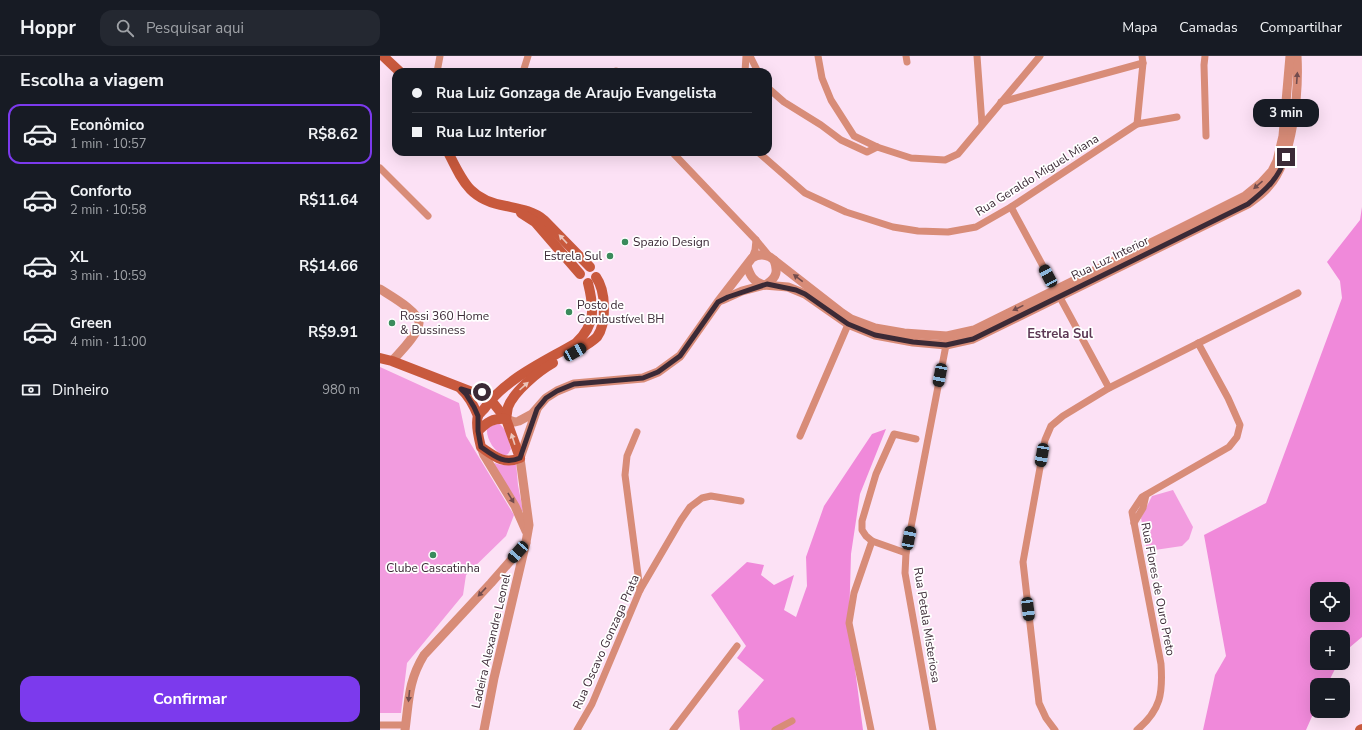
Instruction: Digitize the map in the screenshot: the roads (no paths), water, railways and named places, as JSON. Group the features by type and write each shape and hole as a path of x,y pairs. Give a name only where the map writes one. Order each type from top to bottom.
{"main road":[{"path":"388,58 397,68"},
{"path":"450,156 462,181 470,190 490,202 532,212 540,217 596,273 592,280 592,320 583,337 576,343 504,386 490,399 478,416"},
{"path":"478,431 484,424 492,420 497,418 506,419 508,406 519,390 550,365 585,346 598,335 601,327 604,300 600,283 592,280 582,280 580,274 535,222 510,207"},
{"path":"580,274 584,269 590,267"},
{"path":"380,358 392,361 490,399"},
{"path":"474,393 488,391 504,386"},
{"path":"461,389 466,394 478,416 478,431 481,447 498,459 508,461 520,458"},
{"name":"Ladeira Alexandre Leonel","path":"490,399 506,419 520,458"}],"street":[{"path":"438,68 440,56"},
{"path":"524,68 528,56"},
{"path":"745,68 746,56"},
{"path":"750,56 756,68"},
{"path":"818,56 822,78 832,100 854,136 877,147 911,158 945,160 958,154 1040,56"},
{"path":"977,56 982,124"},
{"path":"1205,56 1206,136"},
{"name":"Rua Luz Interior","path":"765,284 788,287 805,294 850,322 875,328 947,340 974,330 1057,293 1245,196 1261,183 1272,171 1277,160 1283,136 1294,59"},
{"path":"1001,102 1143,60 1137,124"},
{"path":"772,92 784,102 821,125 841,140 867,152 877,147"},
{"name":"Rua Geraldo Miguel Miana","path":"763,156 805,193 846,212 893,227 918,231 948,232 976,227 1137,124 1177,117"},
{"path":"676,156 756,240 772,258 776,268 773,280 718,302"},
{"path":"380,168 428,216"},
{"path":"1011,206 1109,388"},
{"path":"756,240 755,250 750,262 750,275 759,284 765,284"},
{"path":"506,419 515,422 519,421 537,409 546,398 557,391 574,384 643,378 658,372 680,356 718,302 750,262 759,255 767,255 772,258"},
{"name":"Rua Luz Interior","path":"772,258 842,313 850,322"},
{"path":"380,289 413,311 419,318 420,324 413,337 392,361"},
{"path":"1056,730 1046,718 1039,702 1023,562 1045,440 1051,426 1063,416 1109,388 1298,294"},
{"path":"800,436 850,322"},
{"name":"Rua Petala Misteriosa","path":"933,730 906,573 906,553 947,340"},
{"name":"Rua Flores de Ouro Preto","path":"1137,730 1145,724 1155,711 1162,686 1161,664 1132,512 1136,504 1146,495 1229,447 1237,437 1240,425 1222,386 1198,343"},
{"path":"520,458 537,409"},
{"path":"637,432 627,456 625,475 640,590"},
{"path":"906,553 872,541 862,530 862,521 876,474 894,434 916,439"},
{"path":"380,725 406,728 410,684 416,668 424,655 490,583 527,538 515,506 484,455 481,447"},
{"name":"Ladeira Alexandre Leonel","path":"484,730 494,678 527,538 528,525 520,458"},
{"name":"Rua Oscavo Gonzaga Prata","path":"577,730 592,704 640,590 690,507 702,498 711,496 741,501"},
{"path":"872,541 854,593 849,623 872,730"},
{"path":"673,730 737,646"},
{"path":"775,730 792,721"}],"place":[{"name":"Spazio Design","path":"625,242"},
{"name":"Estrela Sul","path":"610,256"},
{"name":"Posto de Combustível BH","path":"569,312"},
{"name":"Rossi 360 Home & Bussiness","path":"392,323"},
{"name":"Clube Cascatinha","path":"433,555"}],"district":[{"name":"Estrela Sul","path":"1060,333"}]}
